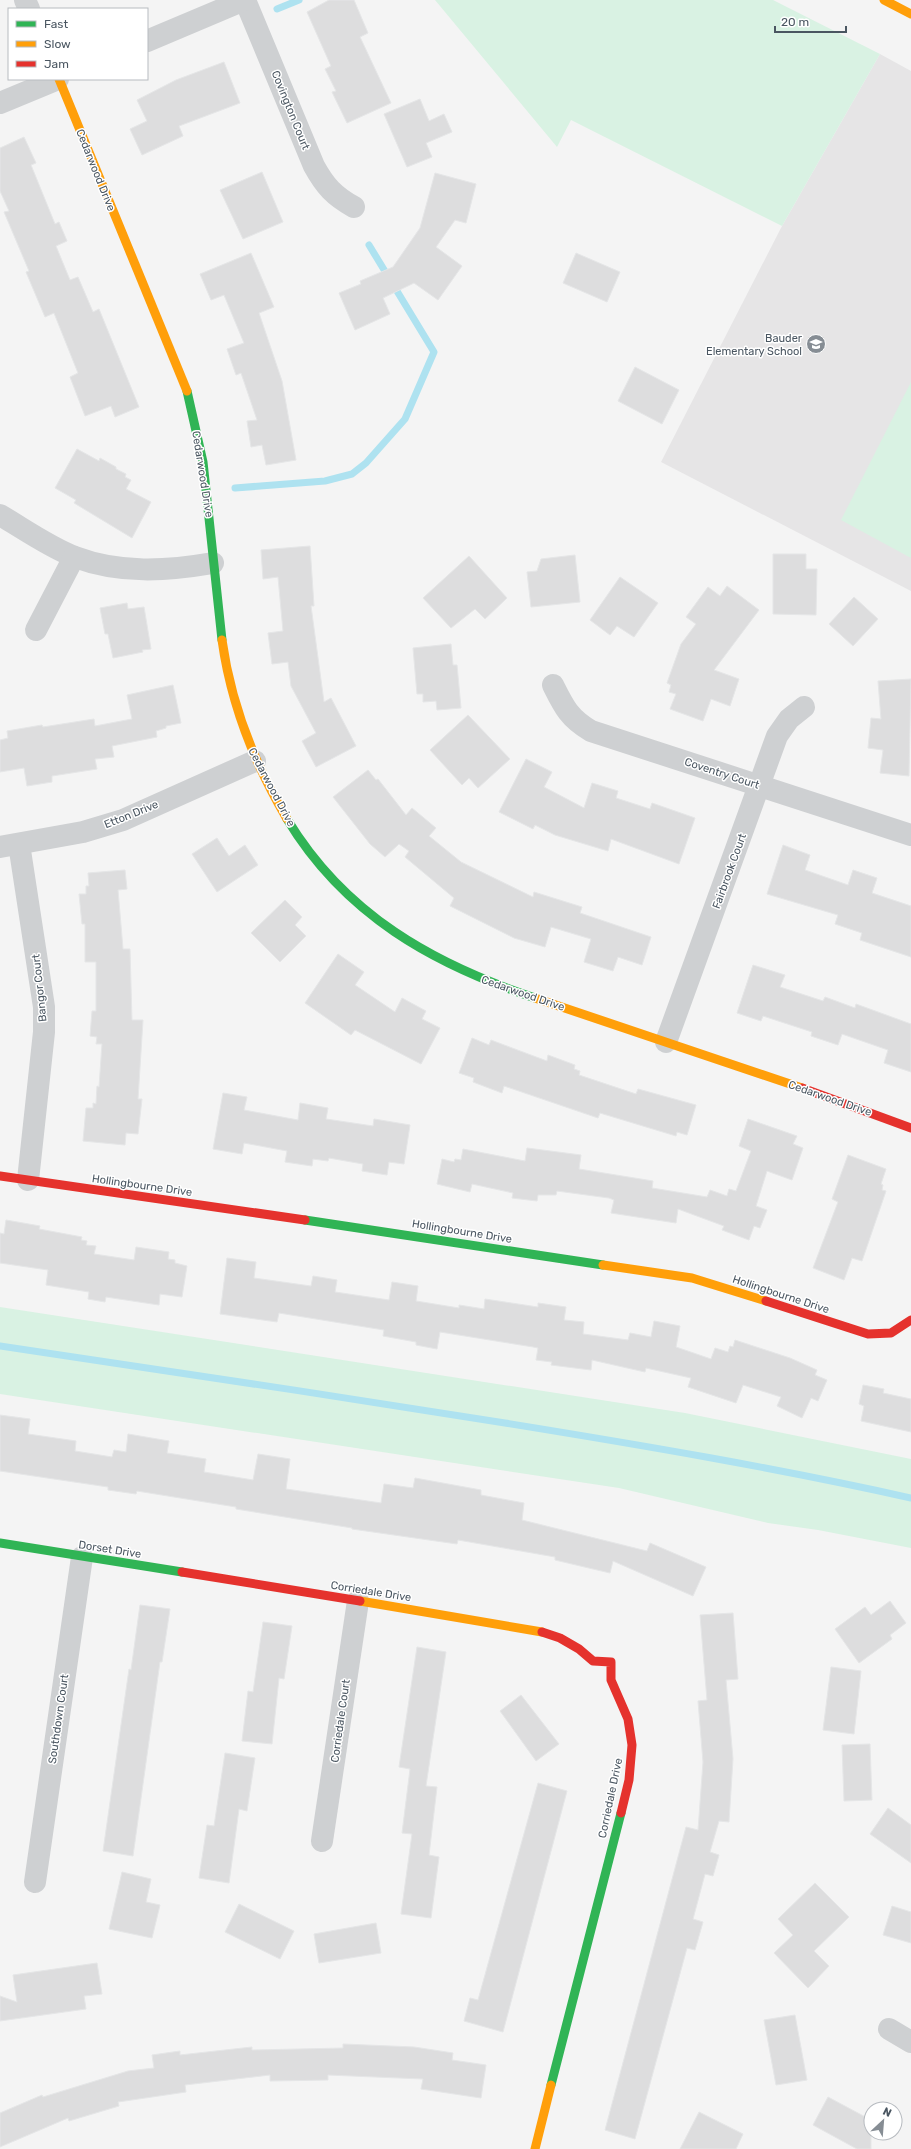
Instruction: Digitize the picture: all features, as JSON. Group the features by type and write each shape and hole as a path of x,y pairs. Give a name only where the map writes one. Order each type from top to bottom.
{"street":[{"path":"148,41 244,0"},
{"name":"Covington Court","path":"244,0 314,166 323,183 337,198 354,207"},
{"path":"884,0 911,14"},
{"path":"0,103 56,80"},
{"name":"Cedarwood Drive","path":"58,80 189,396 206,478 224,662 236,711 255,760 284,814 310,853 341,888 376,920 422,951 483,980 838,1100 911,1128"},
{"path":"0,515 74,556 118,568 146,571 181,569 214,563"},
{"path":"36,630 74,556"},
{"name":"Coventry Court","path":"553,685 565,710 579,724 591,731 911,835"},
{"name":"Fairbrook Court","path":"666,1042 777,736 789,720 804,707"},
{"name":"Etton Drive","path":"10,846 82,832 123,820 255,760"},
{"name":"Bangor Court","path":"10,846 44,1007 44,1032 28,1180"},
{"name":"Hollingbourne Drive","path":"0,1176 375,1230 692,1278 868,1334 891,1333 911,1320"},
{"name":"Dorset Drive","path":"0,1543 216,1578"},
{"name":"Southdown Court","path":"35,1882 82,1557"},
{"name":"Corriedale Drive","path":"216,1578 536,1630 560,1638 579,1649 593,1661 611,1662 611,1680 628,1719 632,1745 629,1780 535,2149"},
{"name":"Corriedale Court","path":"322,1841 358,1601"},
{"path":"889,2029 911,2042"}],"shaded area":[{"name":"Bauder Elementary School","path":"880,54 911,71 911,591 661,462 782,226"}],"green space":[{"path":"435,0 773,0 880,54 782,226 571,120 557,147"},
{"path":"911,382 911,558 841,520"},
{"path":"0,1307 685,1413 911,1459 911,1548 818,1530 768,1523 619,1488 0,1394"}],"building":[{"path":"329,0 354,0 368,33 360,37 391,103 347,123 332,92 336,91 325,69 331,66 307,12"},
{"path":"224,62 240,103 179,126 183,136 142,155 130,129 147,121 137,100 176,80"},
{"path":"420,99 429,121 444,114 452,132 426,143 432,157 407,167 384,114"},
{"path":"24,137 36,163 31,165 55,224 59,222 67,241 56,246 70,280 78,277 93,312 99,309 139,407 115,417 111,406 85,416 70,377 78,373 54,313 45,317 26,272 29,271 4,212 9,211 0,191 0,148"},
{"path":"262,172 283,222 243,239 220,190"},
{"path":"435,173 476,184 466,223 455,220 436,247 462,266 438,300 414,283 383,298 390,314 355,330 339,293 361,284 360,281 393,267 420,228"},
{"path":"251,253 274,307 259,313 282,381 296,460 266,465 262,445 251,447 247,421 257,420 241,373 236,375 227,349 244,343 224,295 211,300 200,274"},
{"path":"576,253 620,272 607,302 563,283"},
{"path":"635,367 679,390 662,424 618,401"},
{"path":"77,449 99,461 100,458 126,474 125,477 131,480 126,489 151,502 132,538 74,503 76,500 55,488"},
{"path":"310,546 314,606 311,606 324,702 331,698 356,746 316,767 302,741 316,733 291,686 288,662 272,664 268,633 283,631 278,577 263,579 261,550"},
{"path":"773,554 806,554 806,569 817,569 816,615 773,614"},
{"path":"575,555 580,602 531,607 527,572 537,571 541,559"},
{"path":"469,556 507,598 485,619 475,609 451,628 423,598"},
{"path":"620,577 658,603 634,637 617,626 610,635 590,620"},
{"path":"727,586 759,610 714,670 739,679 730,706 711,699 703,721 670,709 676,694 669,692 671,685 667,683 681,644 696,624 686,617 708,587 720,596"},
{"path":"854,597 878,619 853,646 829,624"},
{"path":"127,603 128,609 144,607 151,649 113,658 108,634 105,634 100,608"},
{"path":"451,644 453,665 457,665 461,708 437,710 436,701 423,702 423,694 417,694 413,648"},
{"path":"911,679 909,776 880,773 883,750 868,748 871,718 881,719 878,681"},
{"path":"173,685 181,723 166,726 166,728 156,731 157,737 112,746 114,757 95,759 97,769 52,776 52,782 27,786 24,768 0,772 0,740 8,738 7,731 94,719 95,726 132,719 127,695"},
{"path":"468,715 510,759 478,788 469,778 462,785 430,750"},
{"path":"526,759 552,772 544,787 584,808 592,783 618,791 616,798 650,809 652,803 695,818 679,864 611,839 608,851 555,835 535,825 533,829 499,812"},
{"path":"368,770 376,780 378,779 406,815 412,808 436,828 429,836 461,862 533,897 534,892 582,907 580,913 651,937 642,965 618,957 613,971 584,962 591,939 551,927 545,947 514,938 450,906 454,898 405,857 409,851 399,844 385,857 370,844 333,797"},
{"path":"217,838 229,856 245,845 258,865 217,892 192,854"},
{"path":"783,845 810,855 805,870 848,885 853,870 877,878 872,893 911,906 911,957 860,940 862,933 835,924 838,915 767,894"},
{"path":"125,870 127,889 118,890 123,949 130,949 132,1020 143,1020 138,1099 142,1099 138,1134 126,1133 125,1145 83,1141 86,1108 93,1108 93,1103 96,1104 97,1086 99,1087 102,1044 96,1044 97,1037 90,1036 92,1011 96,1011 96,962 85,962 85,924 82,924 79,894 86,894 86,886 89,886 88,873"},
{"path":"285,900 302,917 295,925 306,936 280,962 251,933"},
{"path":"338,954 364,972 355,985 395,1012 402,998 426,1011 422,1019 440,1028 421,1064 355,1030 351,1035 305,1003"},
{"path":"753,965 785,975 780,987 823,1001 825,997 855,1008 856,1004 911,1024 911,1072 884,1063 888,1050 842,1034 838,1045 811,1036 812,1032 763,1016 761,1021 737,1013"},
{"path":"472,1038 489,1045 491,1040 547,1061 548,1055 575,1065 574,1069 580,1071 579,1075 636,1094 638,1089 696,1105 687,1135 677,1132 676,1136 600,1113 598,1118 504,1086 502,1093 473,1082 474,1078 459,1073"},
{"path":"223,1093 247,1097 244,1110 298,1120 300,1103 328,1108 326,1119 373,1126 374,1119 410,1125 404,1164 389,1162 387,1175 362,1171 363,1164 329,1158 328,1161 313,1159 312,1166 285,1162 287,1151 244,1143 242,1154 213,1149"},
{"path":"748,1119 797,1136 793,1144 803,1148 792,1180 767,1171 756,1206 767,1210 760,1228 754,1226 749,1240 722,1230 724,1226 678,1209 676,1223 611,1213 614,1200 609,1198 557,1191 556,1195 538,1195 537,1201 512,1198 513,1193 472,1184 470,1192 437,1184 442,1159 454,1162 455,1159 461,1160 463,1149 525,1161 527,1148 581,1155 579,1169 653,1181 652,1188 707,1197 710,1190 727,1196 729,1189 736,1191 751,1151 739,1146"},
{"path":"848,1155 886,1169 881,1184 883,1185 882,1190 886,1191 862,1261 852,1258 844,1280 813,1268 838,1202 832,1199"},
{"path":"6,1220 40,1226 39,1229 82,1237 81,1240 87,1241 86,1245 96,1246 94,1254 134,1260 136,1247 169,1252 168,1259 175,1260 175,1263 187,1266 182,1297 160,1294 159,1305 106,1297 105,1302 88,1299 89,1292 46,1285 48,1270 0,1263 0,1233 4,1234"},
{"path":"227,1258 256,1262 254,1278 311,1286 313,1276 337,1280 335,1292 389,1300 392,1282 418,1286 416,1301 459,1308 459,1305 484,1309 485,1299 538,1307 538,1303 566,1307 564,1320 584,1322 583,1334 628,1340 630,1333 651,1337 654,1321 680,1326 676,1347 711,1359 715,1348 728,1352 730,1346 733,1347 735,1340 790,1358 817,1370 815,1375 827,1380 818,1401 811,1398 802,1418 777,1406 781,1397 743,1385 736,1403 688,1387 691,1378 646,1368 645,1372 592,1360 591,1370 551,1365 552,1362 536,1360 538,1348 533,1347 440,1332 437,1349 416,1345 416,1342 383,1336 384,1330 279,1313 277,1322 220,1314"},
{"path":"863,1385 884,1389 883,1393 911,1399 911,1432 861,1421 864,1406 859,1404"},
{"path":"0,1415 30,1419 28,1434 76,1441 75,1451 112,1457 114,1450 126,1452 128,1434 169,1441 167,1453 206,1459 204,1472 253,1480 258,1454 290,1459 286,1489 381,1503 384,1484 413,1488 415,1478 481,1490 481,1495 524,1503 522,1520 647,1551 650,1543 706,1567 693,1596 613,1561 610,1573 555,1560 555,1557 458,1540 457,1544 352,1529 236,1509 236,1507 137,1491 136,1494 108,1490 108,1487 0,1471"},
{"path":"890,1601 906,1623 890,1635 892,1639 859,1663 835,1629 865,1607 871,1615"},
{"path":"140,1605 170,1609 162,1662 160,1662 133,1856 103,1851 129,1669 131,1670"},
{"path":"733,1613 738,1679 726,1680 733,1759 729,1822 719,1821 710,1852 719,1855 713,1876 705,1874 693,1919 703,1922 695,1950 687,1948 635,2139 605,2130 686,1827 698,1830 703,1762 698,1701 707,1700 700,1615"},
{"path":"263,1622 292,1626 284,1679 279,1678 272,1744 242,1741 248,1691 253,1692"},
{"path":"417,1647 446,1652 426,1786 437,1787 429,1855 439,1857 431,1918 401,1914 412,1834 402,1833 410,1769 399,1767"},
{"path":"831,1667 861,1671 854,1734 823,1730"},
{"path":"521,1695 559,1744 536,1761 500,1711"},
{"path":"870,1744 872,1800 844,1801 842,1745"},
{"path":"225,1753 255,1758 247,1811 239,1809 229,1883 199,1878 207,1825 214,1826"},
{"path":"538,1783 567,1791 503,2032 464,2021 470,1998 478,2000"},
{"path":"888,1808 911,1825 911,1863 870,1834"},
{"path":"122,1872 151,1879 146,1902 160,1905 152,1938 109,1929"},
{"path":"815,1883 849,1917 814,1951 829,1966 808,1988 774,1953 793,1935 778,1919"},
{"path":"239,1904 294,1931 280,1959 225,1932"},
{"path":"892,1906 911,1912 911,1943 883,1935"},
{"path":"376,1923 381,1953 319,1963 314,1934"},
{"path":"97,1963 102,1994 84,1996 86,2009 0,2021 0,1996 17,2002 13,1975"},
{"path":"795,2015 807,2080 776,2085 764,2020"},
{"path":"343,2044 414,2047 453,2053 452,2060 486,2065 481,2098 421,2089 423,2079 328,2075 328,2080 270,2081 270,2075 185,2085 186,2092 118,2102 119,2106 69,2121 68,2118 0,2147 0,2113 42,2095 43,2097 128,2071 154,2068 152,2055 180,2051 180,2055 252,2047 252,2050 343,2048"},
{"path":"828,2097 863,2116 863,2141 871,2141 871,2149 857,2149 813,2125"},
{"path":"699,2112 743,2134 736,2149 680,2149"}],"waterway":[{"path":"277,9 299,0"},
{"path":"235,488 325,481 352,474 366,463 405,419 434,352 369,245"},
{"path":"0,1346 379,1403 607,1440 760,1467 911,1498"}],"traffic: fast":[{"path":"187,391 203,462 222,640"},
{"path":"287,819 310,853 336,883 364,909 394,932 427,952 461,969 535,998"},
{"path":"305,1220 603,1265"},
{"path":"0,1543 182,1572"},
{"path":"551,2085 621,1813"}],"traffic: slow":[{"path":"884,0 911,14"},
{"path":"59,80 187,391"},
{"path":"222,640 231,688 246,733 264,777 287,819"},
{"path":"535,998 802,1088"},
{"path":"603,1265 692,1278 766,1301"},
{"path":"360,1601 542,1632"},
{"path":"535,2149 551,2085"}],"traffic: jam":[{"path":"802,1088 911,1128"},
{"path":"0,1176 305,1220"},
{"path":"766,1301 868,1334 891,1333 911,1320"},
{"path":"182,1572 360,1601"},
{"path":"542,1632 560,1638 579,1649 593,1661 611,1662 611,1680 628,1719 632,1745 629,1780 621,1813"}],"place":[{"name":"Bauder Elementary School","path":"816,344"}]}
